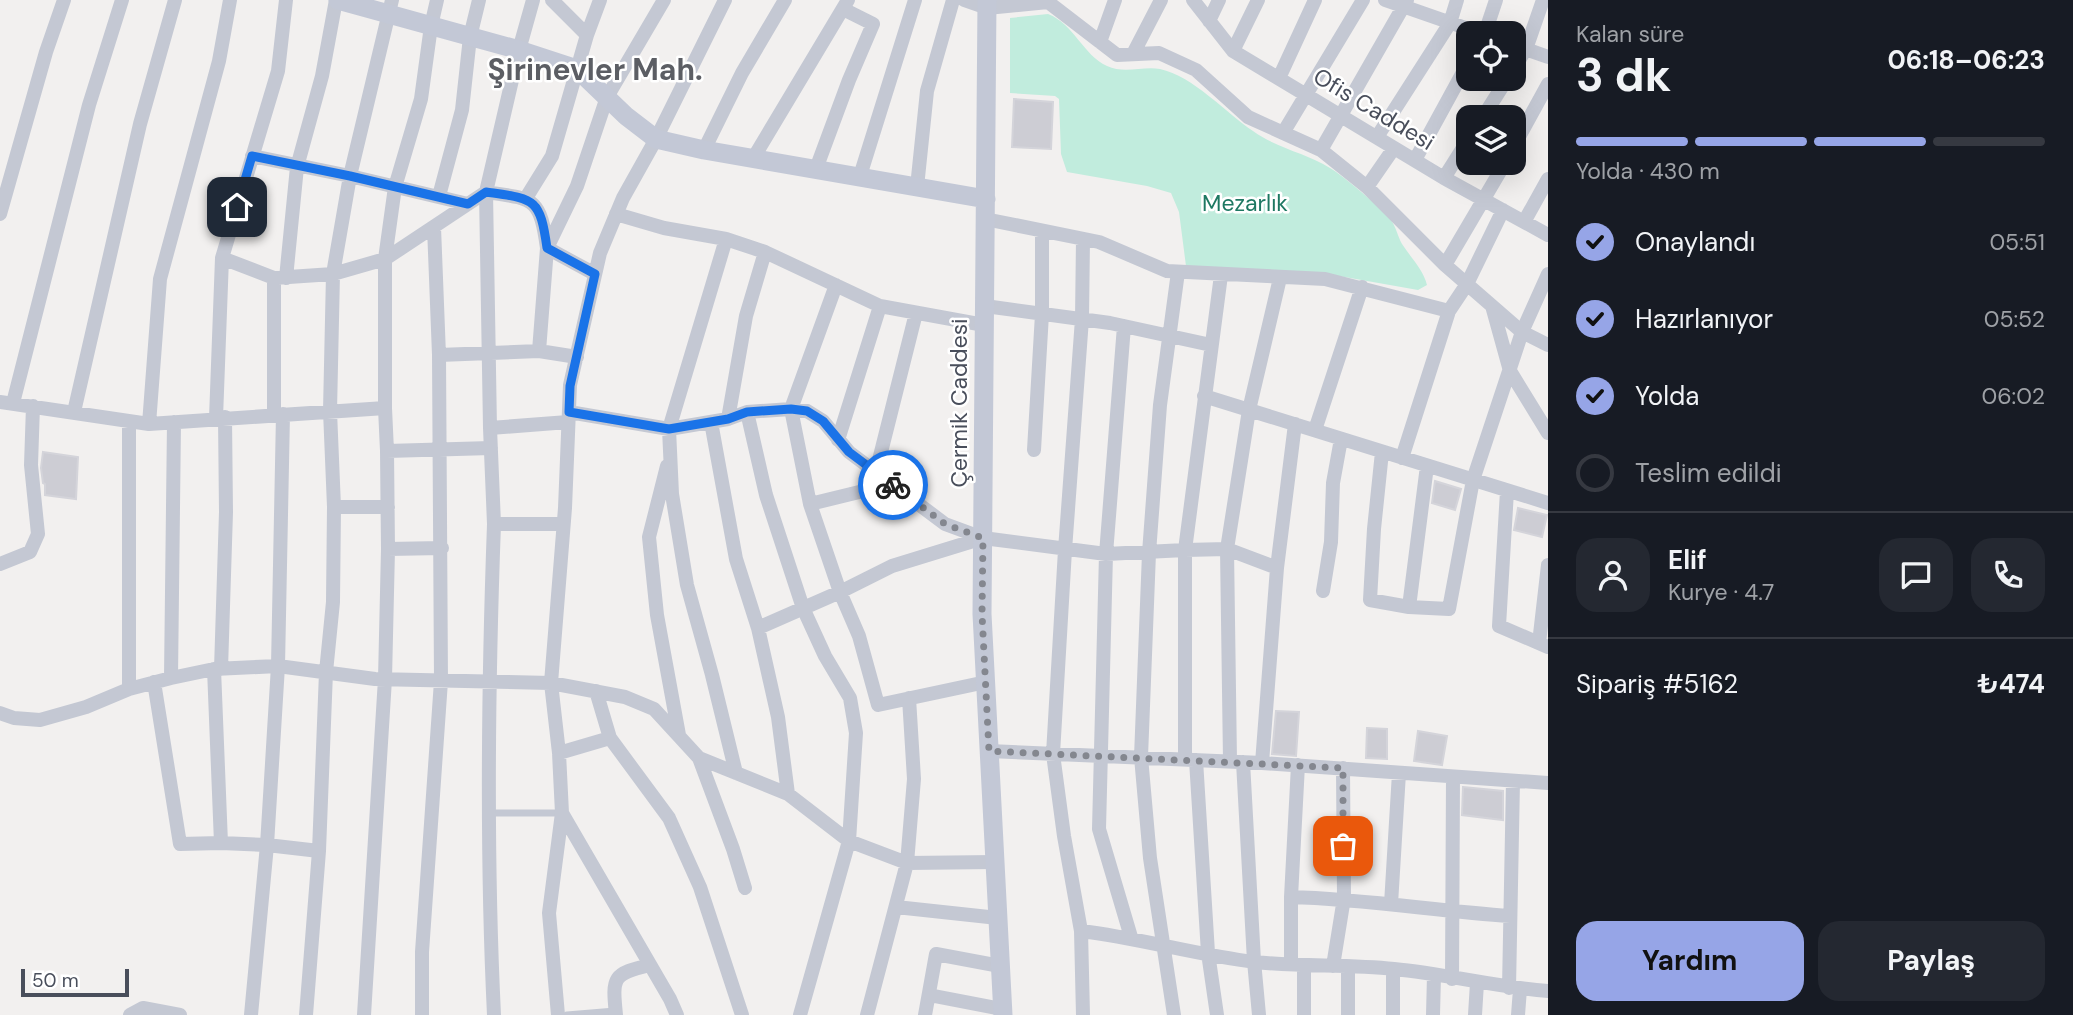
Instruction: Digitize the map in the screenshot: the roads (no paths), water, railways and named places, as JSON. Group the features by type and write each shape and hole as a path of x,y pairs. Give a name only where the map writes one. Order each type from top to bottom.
{"main road":[{"path":"337,0 389,7 431,26 577,69 626,116 656,139 704,150 986,199"},
{"name":"Çermik Caddesi","path":"987,4 982,614 1003,1012"}],"street":[{"path":"0,214 46,52 64,0"},
{"path":"122,0 89,105 7,402 149,424 385,408"},
{"path":"74,412 131,162 175,0"},
{"path":"149,424 160,279 219,61 230,0"},
{"path":"221,843 218,669 226,512 220,418 222,258 278,71 286,0"},
{"path":"251,1015 267,845 278,666 280,278 297,167 323,76 337,0"},
{"path":"364,1015 385,679 388,549 386,259 395,187 421,99 437,0"},
{"path":"439,196 462,110 470,37 479,0"},
{"path":"494,1015 488,680 494,524 486,192 533,0"},
{"path":"552,0 587,35"},
{"path":"526,198 552,156 587,35 600,0"},
{"path":"547,248 577,186 607,97 664,0"},
{"path":"558,1015 549,913 562,813 551,683 570,386 600,253 623,198 656,139 725,0"},
{"path":"704,150 742,73 785,0"},
{"path":"860,176 915,0"},
{"path":"916,187 927,91 953,0"},
{"path":"964,0 987,4 1048,2 1117,55 1159,53 1196,70 1248,117 1321,150 1367,187 1445,265 1522,332 1548,345"},
{"path":"1068,17 1071,0"},
{"path":"1100,42 1115,0"},
{"path":"1133,54 1161,0"},
{"name":"Ofis Caddesi","path":"1193,0 1233,51 1444,178 1548,235"},
{"path":"1209,21 1219,0"},
{"path":"1233,51 1258,0"},
{"path":"1279,78 1315,0"},
{"path":"1283,133 1363,0"},
{"path":"1385,0 1406,3 1456,25"},
{"path":"1377,137 1450,23 1457,0"},
{"path":"1488,21 1496,0"},
{"path":"1526,35 1543,0"},
{"path":"1321,150 1406,3"},
{"path":"754,157 846,5 873,24 849,79 816,169"},
{"path":"306,1015 319,851 326,671 333,602 334,507 330,411 333,274 350,176 389,7"},
{"path":"1526,49 1548,57"},
{"path":"1526,124 1548,84"},
{"path":"1415,160 1456,86"},
{"path":"1367,187 1394,148"},
{"path":"252,156 468,204"},
{"path":"1444,178 1456,159"},
{"path":"1445,265 1498,175"},
{"path":"1524,222 1548,179"},
{"path":"222,258 280,278 333,274 386,259 486,192 526,198 543,216 547,248 539,351"},
{"path":"1402,458 1449,311 1467,284 1503,210"},
{"path":"616,214 664,228 726,239 765,252 880,306 916,313 984,316 1042,314 1124,326 1211,345"},
{"path":"985,219 1099,242 1167,271 1325,279 1449,311"},
{"path":"422,1015 422,952 441,681 441,450 434,227"},
{"path":"1034,450 1042,314 1042,231"},
{"path":"726,239 669,429 672,494 687,585 736,774"},
{"path":"1083,239 1082,319 1053,754 1081,931 1083,1015"},
{"path":"547,248 595,274"},
{"path":"728,419 746,316 765,252"},
{"path":"1174,1015 1150,858 1141,757 1149,554 1160,405 1178,272"},
{"path":"1382,452 1370,600 1409,607 1449,609 1473,481 1522,332 1548,274"},
{"path":"1217,1015 1208,953 1190,760 1185,550 1221,275"},
{"path":"1259,1015 1236,762 1227,549 1249,410 1280,278"},
{"path":"836,285 791,409 810,504 840,592 859,636 878,705 986,682"},
{"path":"1315,430 1362,287"},
{"path":"838,440 880,306"},
{"path":"1493,306 1510,372 1548,433"},
{"path":"876,472 916,313"},
{"path":"1124,326 1106,554 1099,829 1131,937"},
{"path":"439,355 539,351 576,357"},
{"path":"1204,396 1548,503"},
{"path":"0,564 30,552 38,534 31,465 33,406"},
{"path":"490,428 569,417 669,429 728,419 747,412 791,409 807,411 823,421 849,452 945,524 983,538 1106,554 1227,549 1277,568"},
{"path":"747,412 766,495 803,608 825,656 850,698 856,733 849,841 800,1015"},
{"path":"129,421 129,689"},
{"path":"171,678 174,422"},
{"path":"711,422 736,559 758,628 778,717 788,794"},
{"path":"1262,763 1277,568 1295,424"},
{"path":"1323,591 1331,542 1332,483 1341,439"},
{"path":"387,451 491,448"},
{"path":"670,451 649,537 657,615 679,735"},
{"path":"1409,607 1427,466"},
{"path":"810,504 892,484"},
{"path":"1507,491 1499,626 1544,645 1548,565"},
{"path":"334,507 387,507"},
{"path":"494,524 563,524"},
{"path":"758,628 892,566 983,538"},
{"path":"388,549 442,548"},
{"path":"0,713 14,718 40,720 86,707 129,689 171,678 218,669 278,666 385,679 551,683 596,691 654,709 699,758 745,888"},
{"path":"154,682 180,844 267,845 319,851"},
{"path":"596,691 610,738 669,818 700,887 742,1015"},
{"path":"867,1015 907,863 914,779 909,698"},
{"path":"559,753 610,738"},
{"path":"989,751 1298,765 1548,783"},
{"path":"699,758 788,794 849,841 907,863 995,862"},
{"path":"1298,765 1291,897 1304,1015"},
{"path":"1343,768 1344,898 1340,967 1348,1015"},
{"path":"1391,904 1399,773"},
{"path":"1452,979 1453,777"},
{"path":"1513,781 1510,916 1518,1015"},
{"path":"562,813 677,1015"},
{"path":"1291,897 1344,898 1453,912 1510,916"},
{"path":"896,908 998,918"},
{"path":"1081,931 1131,937 1164,947 1254,961 1394,969 1514,989 1548,991"},
{"path":"925,1015 936,954 1000,966"},
{"path":"616,1013 614,986 620,975 625,971 650,965"},
{"path":"1394,969 1394,1015"},
{"path":"1433,1015 1434,975"},
{"path":"1475,1015 1477,983"},
{"path":"929,995 1003,1012"},
{"path":"130,1015 143,1008 180,1015"}],"lane":[{"path":"489,813 562,813"},
{"path":"567,1015 616,1013"}],"district":[{"name":"Şirinevler Mah.","path":"595,70"}],"park label":[{"name":"Mezarlık","path":"1245,203"}]}
